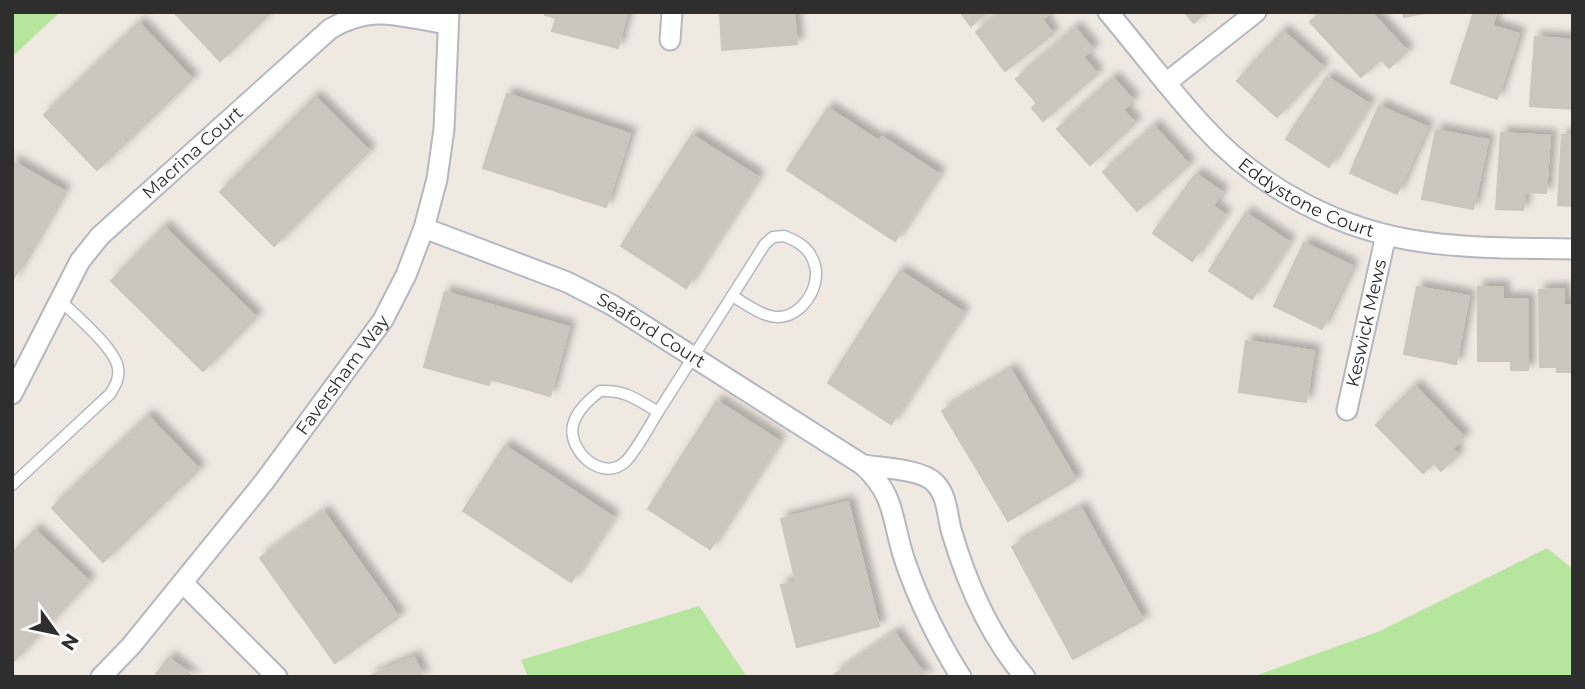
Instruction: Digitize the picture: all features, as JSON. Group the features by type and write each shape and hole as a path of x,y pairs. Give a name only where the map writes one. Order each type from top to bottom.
{"street":[{"path":"670,40 672,12"},
{"name":"Eddystone Court","path":"1108,12 1205,128 1240,161 1279,190 1321,213 1386,235 1424,242 1573,249"},
{"path":"1166,83 1256,12"},
{"name":"Macrina Court","path":"12,394 80,261 100,236 330,29 348,18 366,13 448,18"},
{"name":"Faversham Way","path":"101,677 131,646 264,482 383,320 406,275 424,228 437,179 444,129 448,18"},
{"name":"Seaford Court","path":"424,228 567,282 612,305 863,464 878,479 888,497 904,558 918,597 945,653 961,677"},
{"name":"Keswick Mews","path":"1347,410 1386,235"},
{"name":"Seaford Court","path":"863,464 922,474 935,482 943,494 953,534 974,590 998,640 1025,677"},
{"path":"183,583 277,677"}],"lane":[{"path":"658,412 631,395 618,391 600,391 579,412 573,426 573,440 579,453 589,462 605,469 615,468 625,462 658,412 765,244 774,237 784,236 806,248 814,261 817,273 814,288 805,303 793,313 780,317 769,316 732,296"},
{"path":"12,485 110,394 117,383 118,369 114,356 60,300"}],"green space":[{"path":"12,12 60,12 12,57"},
{"path":"1547,548 1573,569 1573,677 1252,677 1380,631"},
{"path":"699,606 747,677 528,677 521,660"}],"building":[{"path":"174,12 271,12 220,61"},
{"path":"545,12 627,12 618,48 552,31 556,18 545,15"},
{"path":"720,12 794,12 797,44 722,50"},
{"path":"960,12 987,12 971,26"},
{"path":"1002,12 1051,12 1042,19 1053,34 1005,71 976,32"},
{"path":"1184,12 1205,12 1194,23"},
{"path":"1321,12 1342,12 1345,16 1349,12 1371,12 1407,51 1389,68 1381,59 1361,77 1310,22"},
{"path":"1403,12 1428,12 1404,17"},
{"path":"1474,12 1496,14 1492,26 1519,34 1497,99 1451,83"},
{"path":"139,23 192,79 97,170 44,115"},
{"path":"1075,28 1093,49 1083,57 1097,74 1043,121 1032,108 1037,103 1016,79"},
{"path":"1283,31 1323,67 1277,117 1237,81"},
{"path":"1535,37 1573,40 1573,109 1530,106"},
{"path":"1327,77 1369,104 1329,167 1286,139"},
{"path":"1113,78 1133,100 1123,110 1135,123 1090,165 1057,129"},
{"path":"507,94 630,134 606,207 483,168"},
{"path":"315,97 369,151 274,246 220,192"},
{"path":"1379,106 1427,127 1397,194 1350,173"},
{"path":"828,108 879,141 882,137 939,174 895,241 787,170"},
{"path":"1154,126 1189,165 1137,211 1103,172"},
{"path":"1436,130 1488,140 1473,209 1422,199"},
{"path":"1501,133 1550,136 1546,193 1525,192 1523,210 1496,209"},
{"path":"692,135 758,177 686,288 621,246"},
{"path":"1562,135 1573,135 1573,206 1558,205"},
{"path":"12,161 64,191 12,281"},
{"path":"1196,174 1222,192 1213,206 1225,215 1192,261 1153,233"},
{"path":"1246,213 1289,242 1252,299 1209,271"},
{"path":"164,227 256,317 203,371 111,281"},
{"path":"1304,243 1352,266 1322,329 1274,306"},
{"path":"900,271 963,312 891,424 828,383"},
{"path":"1417,287 1469,296 1456,364 1404,354"},
{"path":"1478,287 1503,287 1503,299 1528,299 1528,370 1511,370 1511,361 1478,361"},
{"path":"1564,289 1564,305 1573,305 1573,372 1557,372 1557,367 1540,367 1539,290"},
{"path":"445,292 569,327 550,396 490,379 489,385 424,367"},
{"path":"1246,341 1314,351 1306,402 1239,392"},
{"path":"1011,370 1076,480 1008,521 942,411"},
{"path":"1415,386 1464,437 1452,449 1458,455 1441,471 1434,463 1423,473 1376,425"},
{"path":"717,401 779,441 710,549 648,509"},
{"path":"148,416 199,469 103,562 52,508"},
{"path":"505,446 613,517 571,582 463,511"},
{"path":"848,502 879,626 797,647 781,585 796,582 781,519"},
{"path":"1081,508 1143,620 1073,659 1012,547"},
{"path":"324,512 399,617 335,663 260,558"},
{"path":"35,530 89,581 12,663 12,554"},
{"path":"895,633 926,677 835,677 834,675"},
{"path":"414,657 423,677 368,677"},
{"path":"169,658 193,677 154,677"}]}
